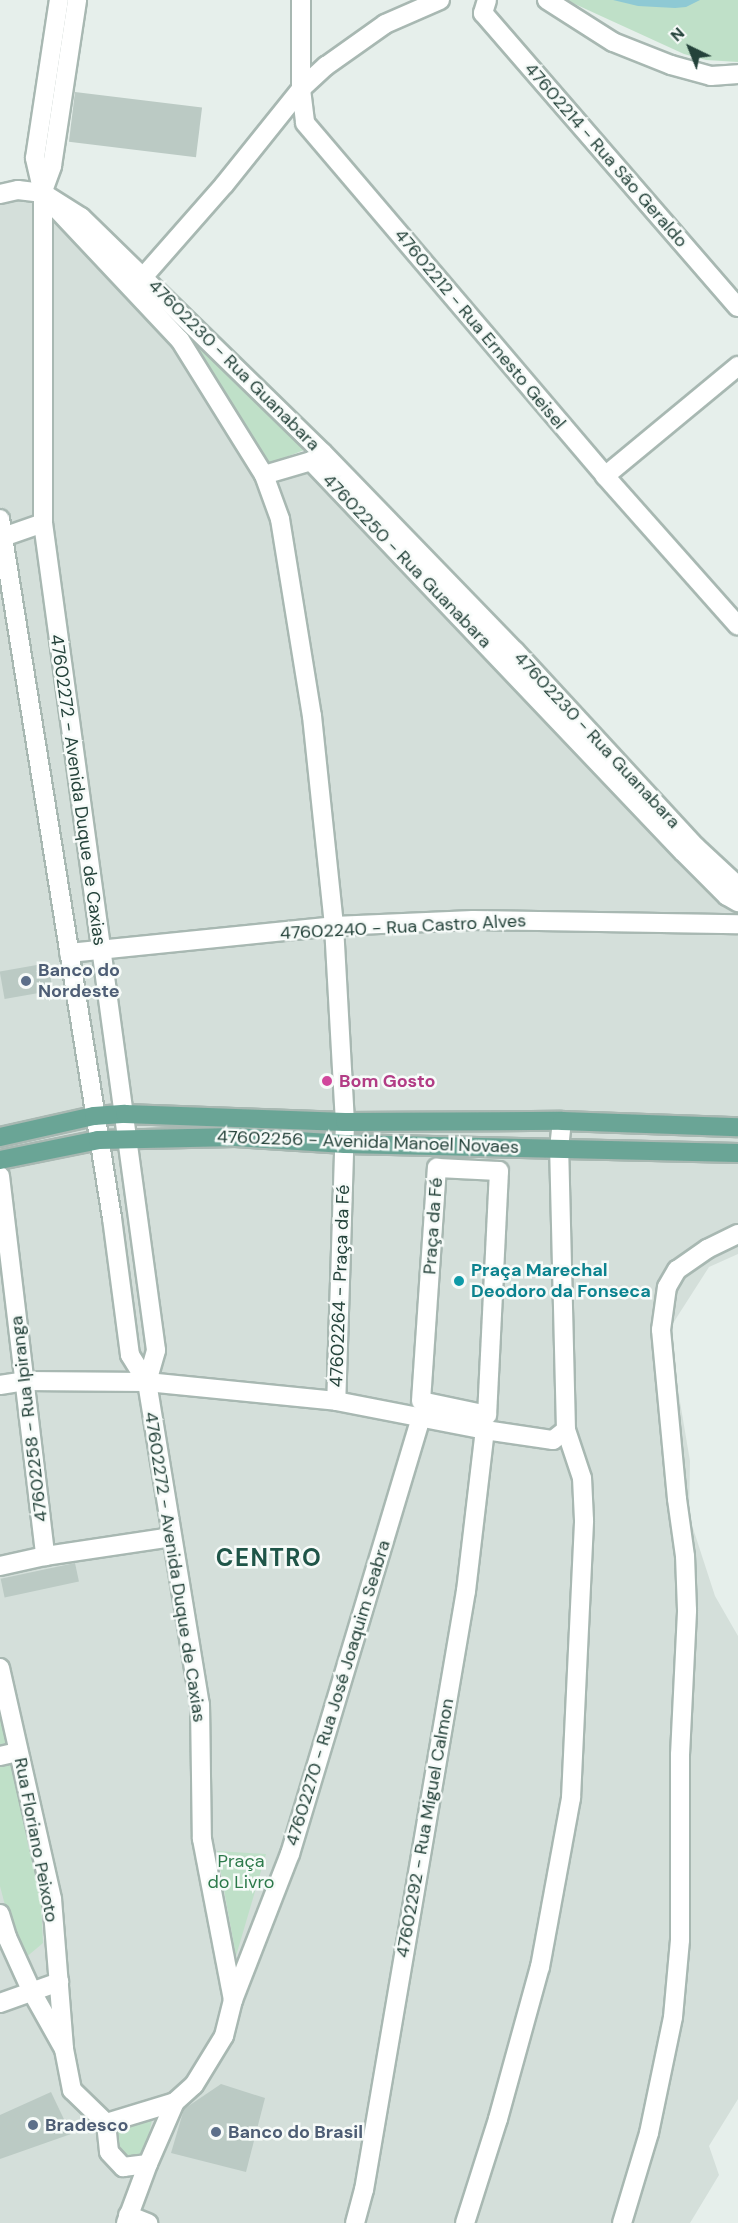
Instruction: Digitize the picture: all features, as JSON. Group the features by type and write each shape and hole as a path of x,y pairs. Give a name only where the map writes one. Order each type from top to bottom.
{"main road":[{"name":"47602256 - Avenida Manoel Novaes","path":"0,1137 94,1116 125,1114 345,1122 561,1121 738,1127"},
{"name":"47602256 - Avenida Manoel Novaes","path":"0,1160 98,1140 128,1138 235,1137 345,1144 738,1153"}],"street":[{"path":"59,0 35,158 43,193 180,340 264,475"},
{"path":"43,193 52,166 77,0"},
{"name":"47602212 - Rua Ernesto Geisel","path":"301,0 302,89 305,123 605,476 738,626"},
{"path":"144,276 224,185 302,89 347,49 385,24 440,0"},
{"name":"47602214 - Rua São Geraldo","path":"487,0 483,13 738,307"},
{"path":"547,0 613,42 662,61 711,76 738,74"},
{"path":"0,194 18,190 43,193"},
{"name":"47602230 - Rua Guanabara","path":"43,193 81,217 331,461 515,651 696,847 738,886"},
{"name":"47602272 - Avenida Duque de Caxias","path":"43,193 43,523 156,1350 147,1382"},
{"path":"605,476 738,366"},
{"name":"47602250 - Rua Guanabara","path":"264,475 310,461 683,852 727,896 738,902"},
{"name":"47602264 - Praça da Fé","path":"264,475 280,519 312,716 334,926 345,1122 336,1401 485,1430 553,1440 566,1430"},
{"path":"2,528 43,523"},
{"name":"47602272 - Avenida Duque de Caxias","path":"2,528 112,1218 130,1355 147,1382 200,1704 202,1839 233,2000"},
{"name":"47602240 - Rua Castro Alves","path":"69,953 334,926 473,920 738,924"},
{"path":"465,2223 498,2119 540,1967 571,1798 584,1520 582,1478 566,1430 559,1149 561,1121"},
{"name":"Praça da Fé","path":"437,1168 499,1171 487,1415 477,1413 421,1401 437,1168"},
{"name":"47602258 - Rua Ipiranga","path":"0,1176 45,1556"},
{"path":"622,2223 649,2133 673,2017 680,1940 680,1755 687,1610 685,1556 677,1499 661,1330 666,1287 677,1270 707,1249 738,1234"},
{"path":"0,1385 25,1381 147,1382 336,1401"},
{"name":"47602270 - Rua José Joaquim Seabra","path":"175,2102 194,2085 224,2036 233,2000 290,1854 421,1417"},
{"name":"47602292 - Rua Miguel Calmon","path":"356,2223 364,2190 466,1591 485,1430"},
{"path":"0,1566 45,1556 172,1537"},
{"name":"Rua Floriano Peixoto","path":"0,1668 52,1899 64,2049 72,2090 106,2123"},
{"path":"0,1756 18,1752"},
{"name":"Rua Floriano Peixoto","path":"0,1914 7,1937 32,1992 64,2049"},
{"path":"0,2003 59,1982"},
{"path":"148,2164 123,2167 109,2152 106,2123 175,2102"},
{"path":"148,2223 127,2219 175,2102"}],"shaded area":[{"path":"43,193 180,340 264,475 311,461 738,902 738,1254 709,1267 668,1331 690,1461 689,1516 715,1596 738,1636 738,2099 709,2146 719,2175 690,2223 0,2223 0,194"}],"green space":[{"path":"566,0 738,0 738,62 706,60 684,54"},
{"path":"193,346 202,346 307,449 268,464"},
{"path":"0,1711 41,1902 43,1943 24,1959 13,1936 0,1886"},
{"name":"Praça do Livro","path":"217,1851 266,1854 236,1956"},
{"path":"153,2116 145,2150 133,2158 127,2158 117,2151 114,2133 119,2127"}],"water":[{"path":"613,0 700,0 686,7 675,8 638,6"}],"building":[{"path":"75,92 202,108 196,157 69,142"},
{"name":"Banco do Nordeste","path":"48,963 53,991 5,999 0,971"},
{"path":"75,1563 79,1582 5,1597 1,1579"},
{"name":"Banco do Brasil","path":"221,2084 265,2098 246,2172 171,2153 184,2109"},
{"name":"Bradesco","path":"51,2092 71,2134 0,2159 0,2115"}],"place":[{"name":"Banco do Nordeste","path":"26,981"},
{"name":"Bom Gosto","path":"327,1081"},
{"name":"Praça Marechal Deodoro da Fonseca","path":"459,1281"},
{"name":"Bradesco","path":"33,2125"},
{"name":"Banco do Brasil","path":"216,2132"}],"district":[{"name":"CENTRO","path":"269,1558"}]}
